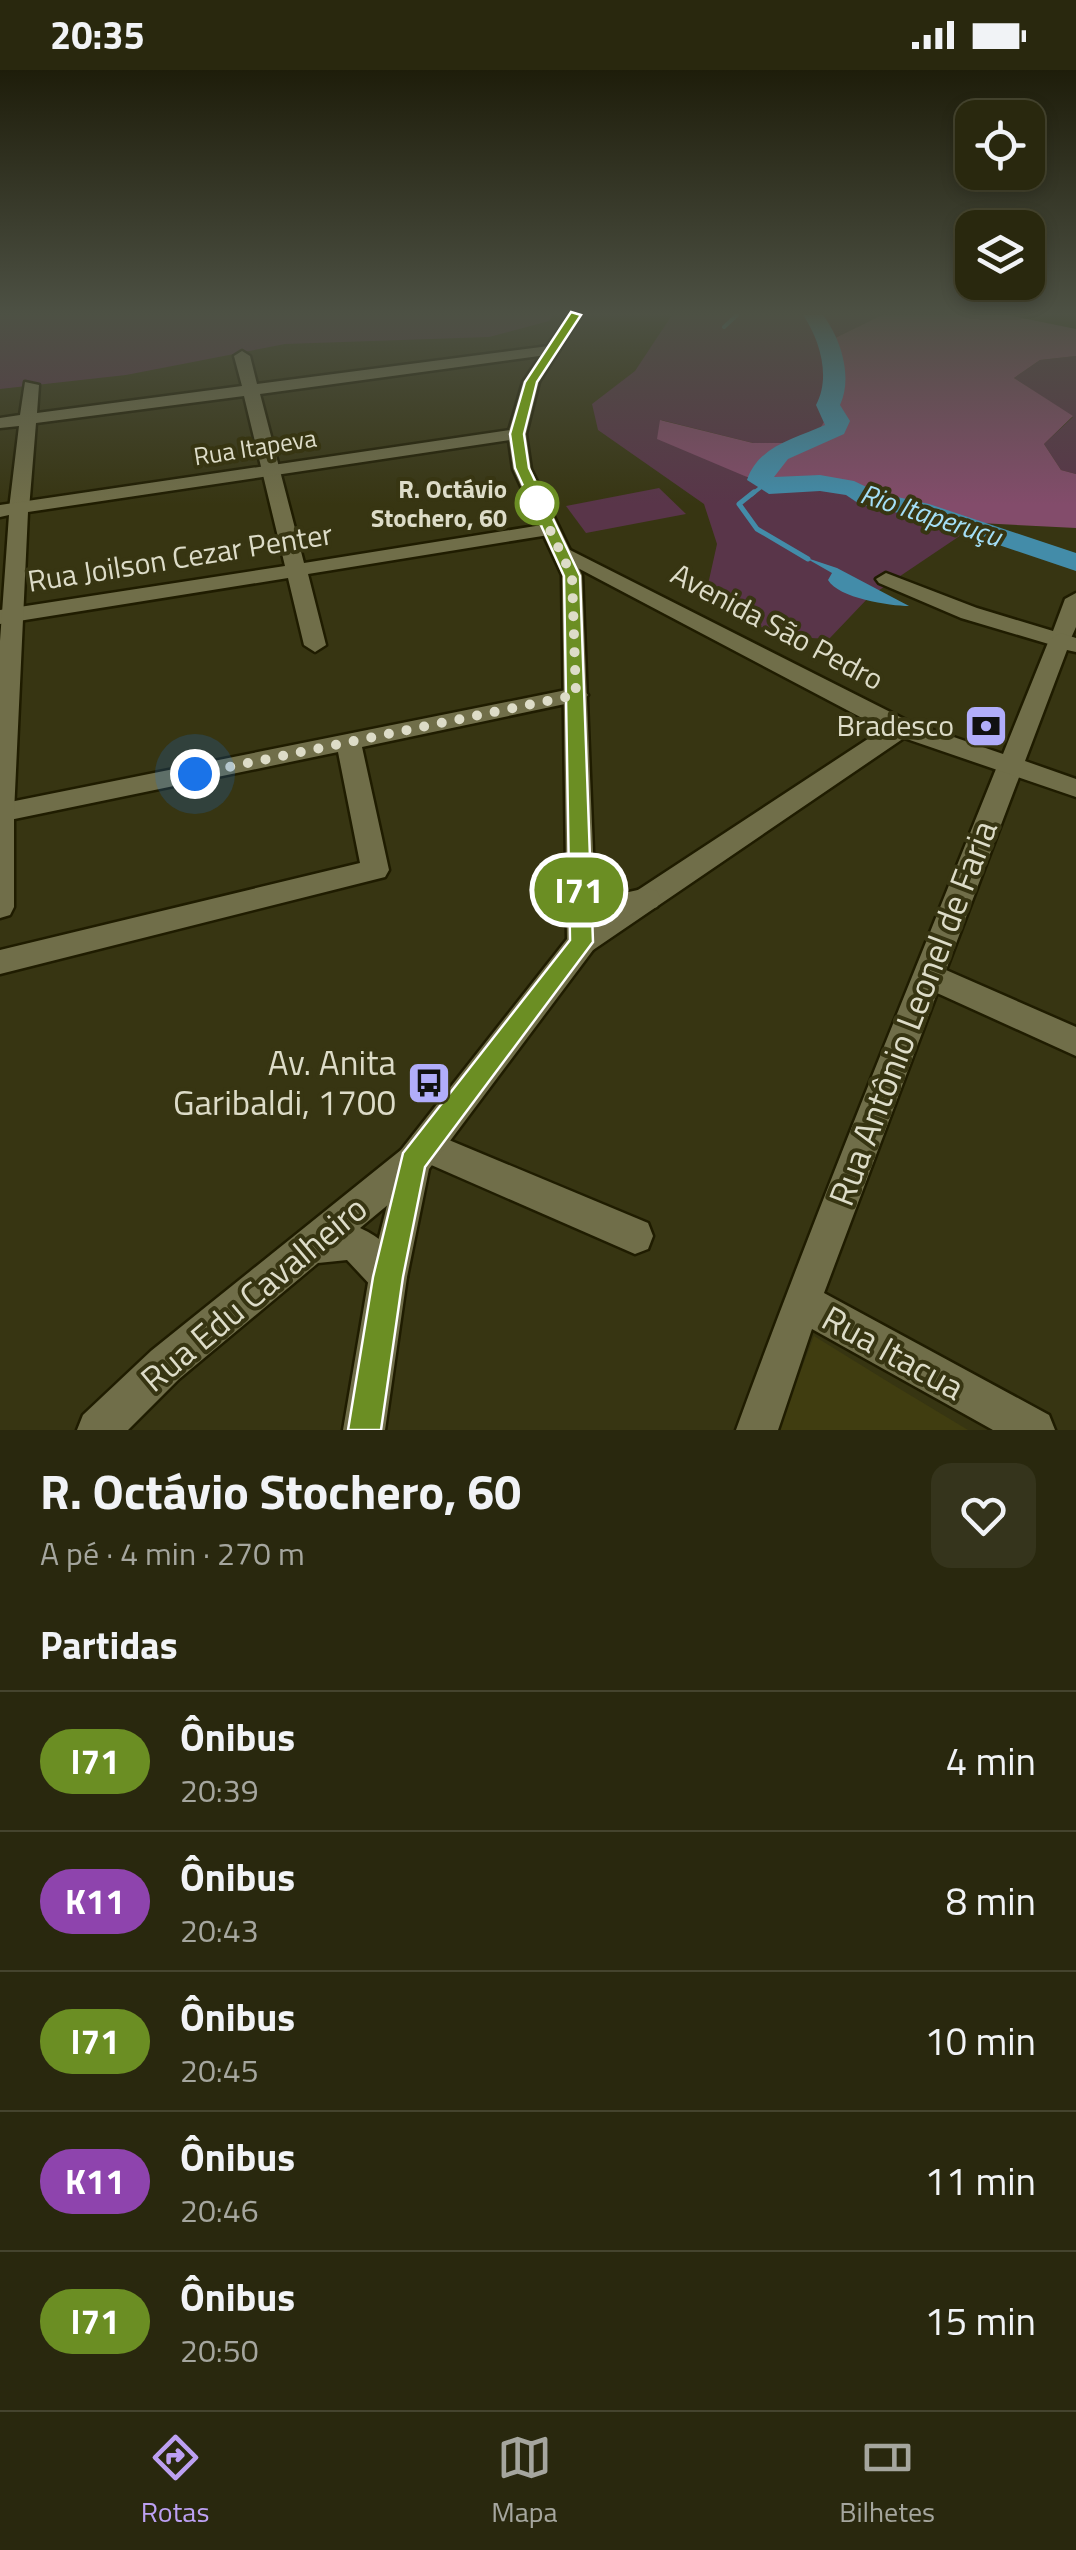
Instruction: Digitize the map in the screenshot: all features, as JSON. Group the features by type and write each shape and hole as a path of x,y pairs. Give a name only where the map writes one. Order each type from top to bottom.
{"street":[{"path":"245,378 315,645"},
{"path":"0,422 333,378"},
{"path":"535,378 524,398 517,434 522,468 548,530 564,553 573,589 582,942"},
{"path":"0,907 9,510 31,385"},
{"name":"Rua Itapeva","path":"9,510 517,434"},
{"name":"Rua Joilson Cezar Penter","path":"8,616 548,530"},
{"name":"Avenida São Pedro","path":"564,553 901,728 1076,788"},
{"path":"573,589 590,576 610,576"},
{"path":"886,579 969,612 1068,642"},
{"name":"Rua Antônio Leonel de Faria","path":"758,1430 805,1304 813,1270 1010,764 1068,642 1076,599"},
{"path":"0,813 576,695"},
{"path":"364,1430 388,1277 419,1154 582,942 901,728"},
{"path":"0,962 375,870 348,742"},
{"path":"578,869 598,908 621,908 647,899"},
{"path":"927,975 1076,1042"},
{"path":"419,1154 635,1236"},
{"name":"Rua Edu Cavalheiro","path":"98,1430 165,1366 419,1154"},
{"path":"296,1255 330,1241 350,1241 368,1250 388,1277"},
{"name":"Rua Itacua","path":"805,1304 1034,1430"}],"shaded area":[{"path":"0,378 95,378 0,389"},
{"path":"625,378 838,378 840,393 812,444 753,443 661,420 747,477 873,492 979,523 869,597 829,639 774,636 707,589 717,544 704,504 598,430 592,404"},
{"path":"834,378 1015,378 1073,416 1044,444 1061,470 1076,474 1076,528 979,523 873,492 747,477 657,439 660,420 753,443 812,443 840,393"},
{"path":"1015,378 1076,378 1076,474 1061,470 1044,444 1073,417"},
{"path":"659,488 686,514 586,533 566,506"},
{"path":"814,1336 890,1383 968,1430 778,1430"}],"water":[{"path":"804,557 837,568 909,606 878,603 842,592 828,580 832,573"}],"waterway":[{"name":"Rio Itaperuçu","path":"834,378 828,405 838,421 836,429 779,454 763,470 760,480 769,486 820,483 854,489 870,499 920,510 1076,562"},
{"path":"751,495 765,484"},
{"path":"754,492 739,504 757,529 808,559"}],"bus line":[{"name":"I71","path":"364,1430 388,1277 412,1162 582,942 572,576 522,468 517,434 524,398 533,378"}],"place":[{"name":"R. Octávio Stochero, 60","path":"537,503"},
{"name":"Bradesco","path":"986,726"},
{"name":"Av. Anita Garibaldi, 1700","path":"429,1083"}],"route":[{"path":"195,774 576,695 572,576 537,503"}]}
